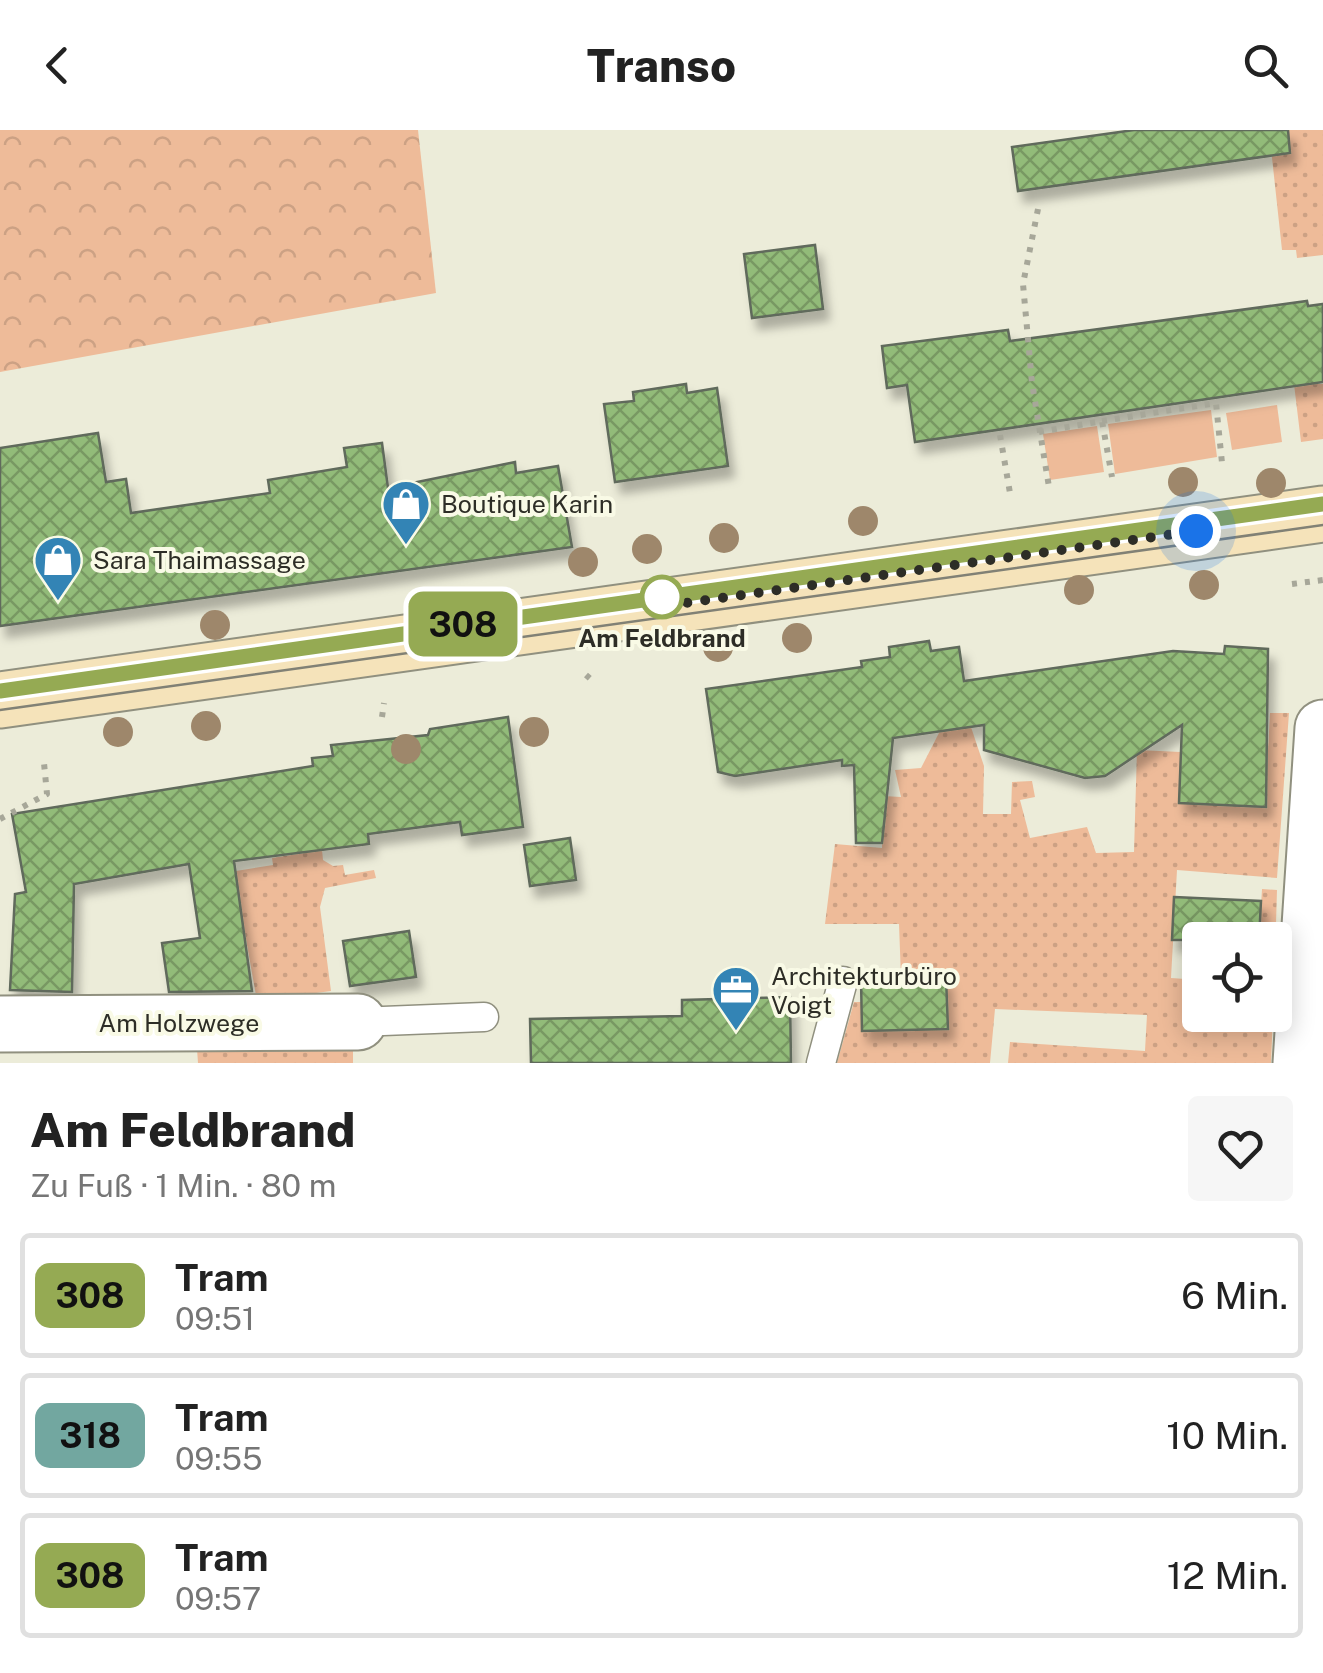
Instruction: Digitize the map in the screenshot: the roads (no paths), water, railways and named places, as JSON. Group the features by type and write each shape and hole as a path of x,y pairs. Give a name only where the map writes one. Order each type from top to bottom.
{"street":[{"path":"0,700 1323,514"},
{"path":"1301,1063 1323,728"},
{"name":"Am Holzwege","path":"0,1024 358,1022"}],"lane":[{"path":"821,1063 843,981"},
{"path":"358,1022 484,1017"}],"tram line":[{"path":"0,691 1323,504"},
{"name":"308","path":"0,691 1323,504"},
{"path":"0,710 1323,525"}],"place":[{"name":"Boutique Karin","path":"406,546"},
{"name":"Am Feldbrand","path":"662,597"},
{"name":"Sara Thaimassage","path":"58,602"},
{"name":"Architekturbüro Voigt","path":"736,1032"}]}
